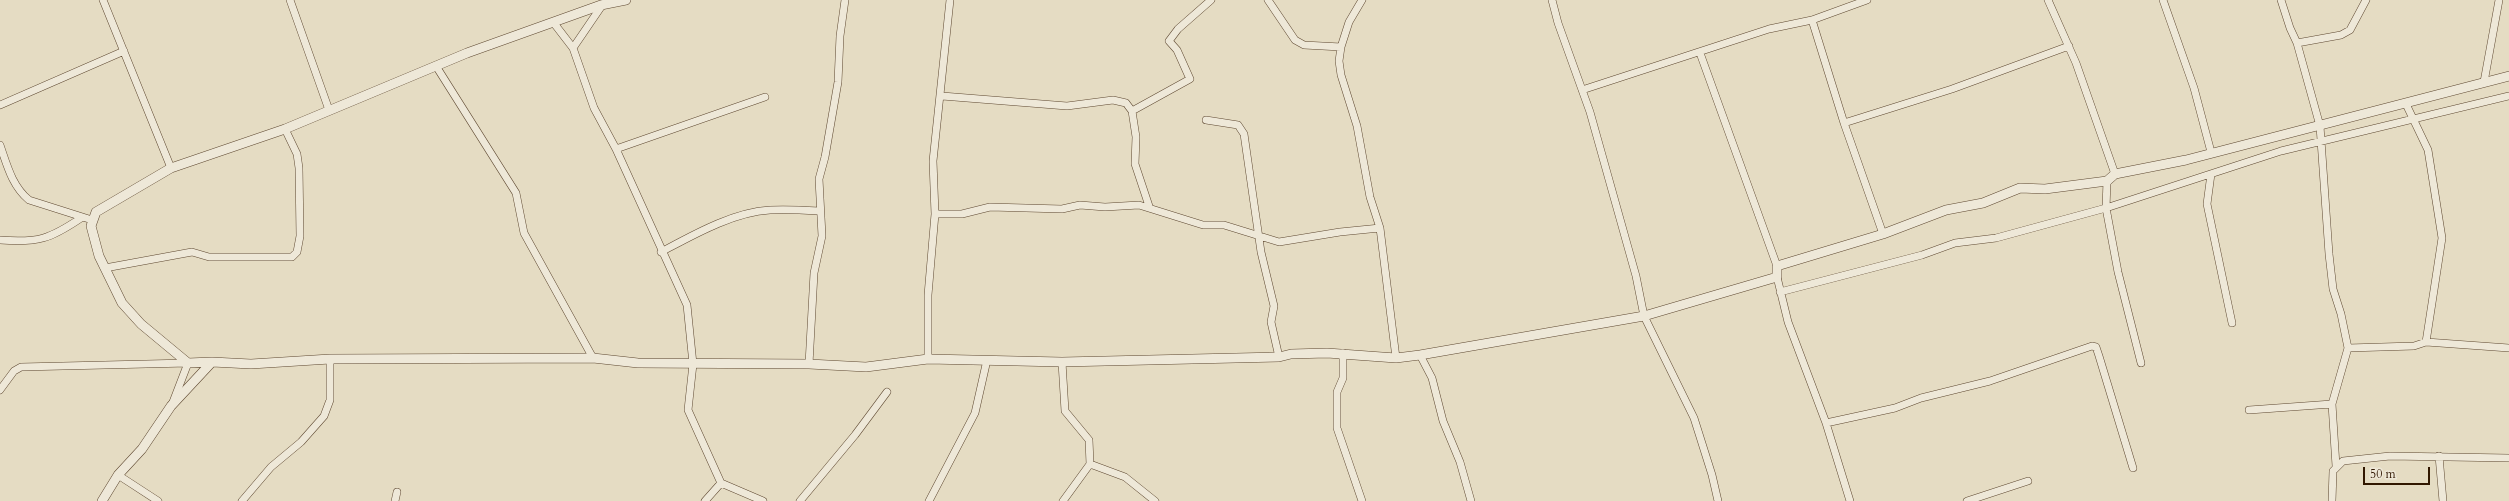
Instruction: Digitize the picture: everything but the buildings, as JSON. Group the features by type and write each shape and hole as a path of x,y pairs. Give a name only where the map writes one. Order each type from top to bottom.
{"street":[{"path":"103,0 172,168"},
{"path":"290,0 329,110"},
{"path":"188,363 141,324 122,303 99,256 92,220 96,212 172,168 285,128 436,66 601,3 626,0"},
{"path":"809,364 814,273 822,236 819,211 819,179 825,157 838,82 840,36 846,0"},
{"path":"928,359 928,295 935,214 933,161 942,96 950,0"},
{"path":"1132,110 1190,79 1177,50 1169,41 1178,29 1211,0"},
{"path":"1268,0 1295,40 1304,45 1341,47"},
{"path":"1362,0 1349,22 1341,47 1341,75 1357,126 1370,197 1380,228 1396,358"},
{"path":"1552,0 1558,23 1582,90 1634,268 1644,316 1694,418 1712,474 1718,501"},
{"path":"1582,90 1700,53 1769,29 1812,20 1867,0"},
{"path":"2048,0 2069,46 2115,174"},
{"path":"2163,0 2194,88 2211,152"},
{"path":"2281,0 2290,28 2298,43 2320,126 2329,254 2333,289 2341,314 2348,348 2332,404 2336,466"},
{"path":"2298,43 2341,35 2350,30 2366,0"},
{"path":"2484,82 2489,44 2499,0"},
{"path":"573,48 601,3"},
{"path":"1812,20 1844,123 1883,234"},
{"path":"552,22 573,48 594,108 616,149 655,232 661,252 687,305 693,364 688,410 721,483 763,501"},
{"path":"1844,123 1952,89 2069,46"},
{"path":"0,106 124,51"},
{"path":"1700,53 1777,266 1777,277 1788,322 1826,423 1850,501"},
{"path":"436,66 516,193 524,233 593,358"},
{"path":"1777,266 1883,234 1946,210 1983,204 2020,188 2045,189 2107,181 2115,174 2186,160 2211,152 2320,126 2509,76"},
{"path":"942,96 1067,106 1113,100 1126,103 1132,110 1136,137 1135,164 1149,206"},
{"path":"1780,292 1922,255 1955,243 1996,238 2106,208 2281,151 2322,143 2509,96"},
{"path":"616,149 765,97"},
{"path":"2406,104 2415,119 2428,150 2442,238 2426,342"},
{"path":"1206,120 1238,125 1242,129 1258,235 1273,302 1271,322 1279,357"},
{"path":"105,268 192,252 209,256 292,256 297,252 300,236 299,168 297,154 285,128"},
{"path":"0,145 12,180 21,194 29,200 92,220"},
{"path":"2211,174 2207,204 2232,323"},
{"path":"2107,181 2106,208 2118,272 2141,363"},
{"path":"935,214 962,214 990,207 1062,209 1080,204 1149,206 1168,215 1203,225 1224,225 1279,242 1340,232 1380,228"},
{"path":"661,252 719,223 757,212 768,210 819,211"},
{"path":"0,240 34,242 61,231 82,218"},
{"path":"0,390 14,370 21,366 212,362 251,364 330,359 593,358 638,363 809,364 866,367 928,359 1062,362 1279,357 1291,354 1343,352 1396,358 1644,316 1777,277"},
{"path":"2348,348 2414,346 2426,342 2509,348"},
{"path":"1826,423 1895,408 1921,398 1990,381 2092,346 2096,347 2099,356 2132,468"},
{"path":"1343,352 1343,378 1337,392 1337,428 1362,501"},
{"path":"1420,355 1432,378 1443,421 1460,462 1471,501"},
{"path":"242,501 271,467 301,442 324,416 330,400 330,359"},
{"path":"929,501 975,413 987,360"},
{"path":"102,501 118,475 142,449 171,406 212,362"},
{"path":"1062,362 1065,411 1089,440 1090,464 1063,501"},
{"path":"171,406 188,363"},
{"path":"800,501 854,435 886,392"},
{"path":"2249,410 2332,404"},
{"path":"2333,500 2333,470 2343,461 2390,456 2509,458"},
{"path":"2439,456 2443,501"},
{"path":"1090,464 1125,477 1155,501"},
{"path":"118,475 158,501"},
{"path":"1967,501 2028,481"},
{"path":"705,501 721,483"},
{"path":"395,501 397,492"}]}
